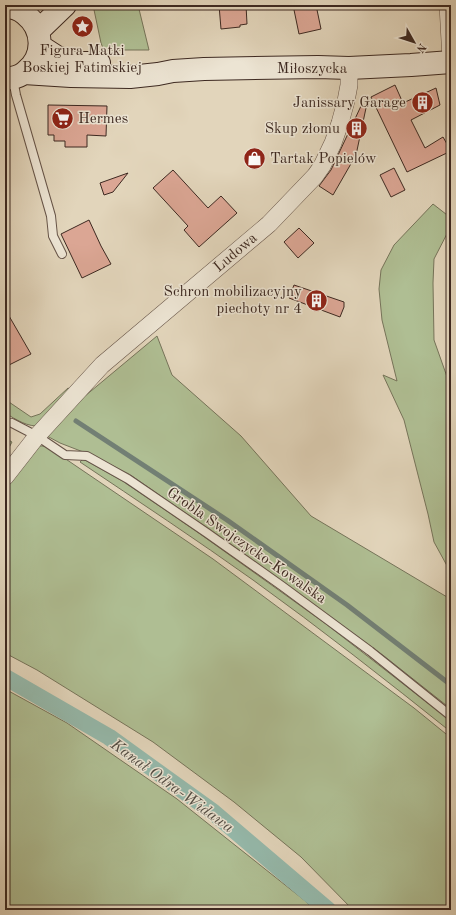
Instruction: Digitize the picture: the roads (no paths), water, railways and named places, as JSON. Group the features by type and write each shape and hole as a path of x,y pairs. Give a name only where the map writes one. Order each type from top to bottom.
{"street":[{"path":"14,77 32,65 38,56 39,38 65,5"},
{"path":"448,5 451,60"},
{"name":"Miłoszycka","path":"20,7 31,19 39,38 57,57 74,63 139,64 158,66 173,71"},
{"name":"Miłoszycka","path":"14,77 130,77 173,71 204,69 318,67 349,68 419,65 451,60"},
{"name":"Ludowa","path":"5,477 37,436 102,365 269,224 315,176 322,166 333,143 340,123 349,85 349,68"}],"lane":[{"path":"14,77 16,95 51,216 53,236 62,254"},
{"name":"Grobla Swojczycko-Kowalska","path":"12,423 37,436 65,454 87,456 128,479 282,586 370,651 451,716"}],"waterway":[{"path":"76,421 227,520 347,605 451,685"},
{"name":"Kanał Odra-Widawa","path":"5,677 109,737 213,812 328,910"}],"place":[{"name":"Figura Matki Boskiej Fatimskiej","path":"82,27"},
{"name":"Janissary Garage","path":"422,102"},
{"name":"Hermes","path":"62,118"},
{"name":"Skup złomu","path":"356,128"},
{"name":"Tartak Popielów","path":"254,158"},
{"name":"Schron mobilizacyjny piechoty nr 4","path":"317,300"}]}
